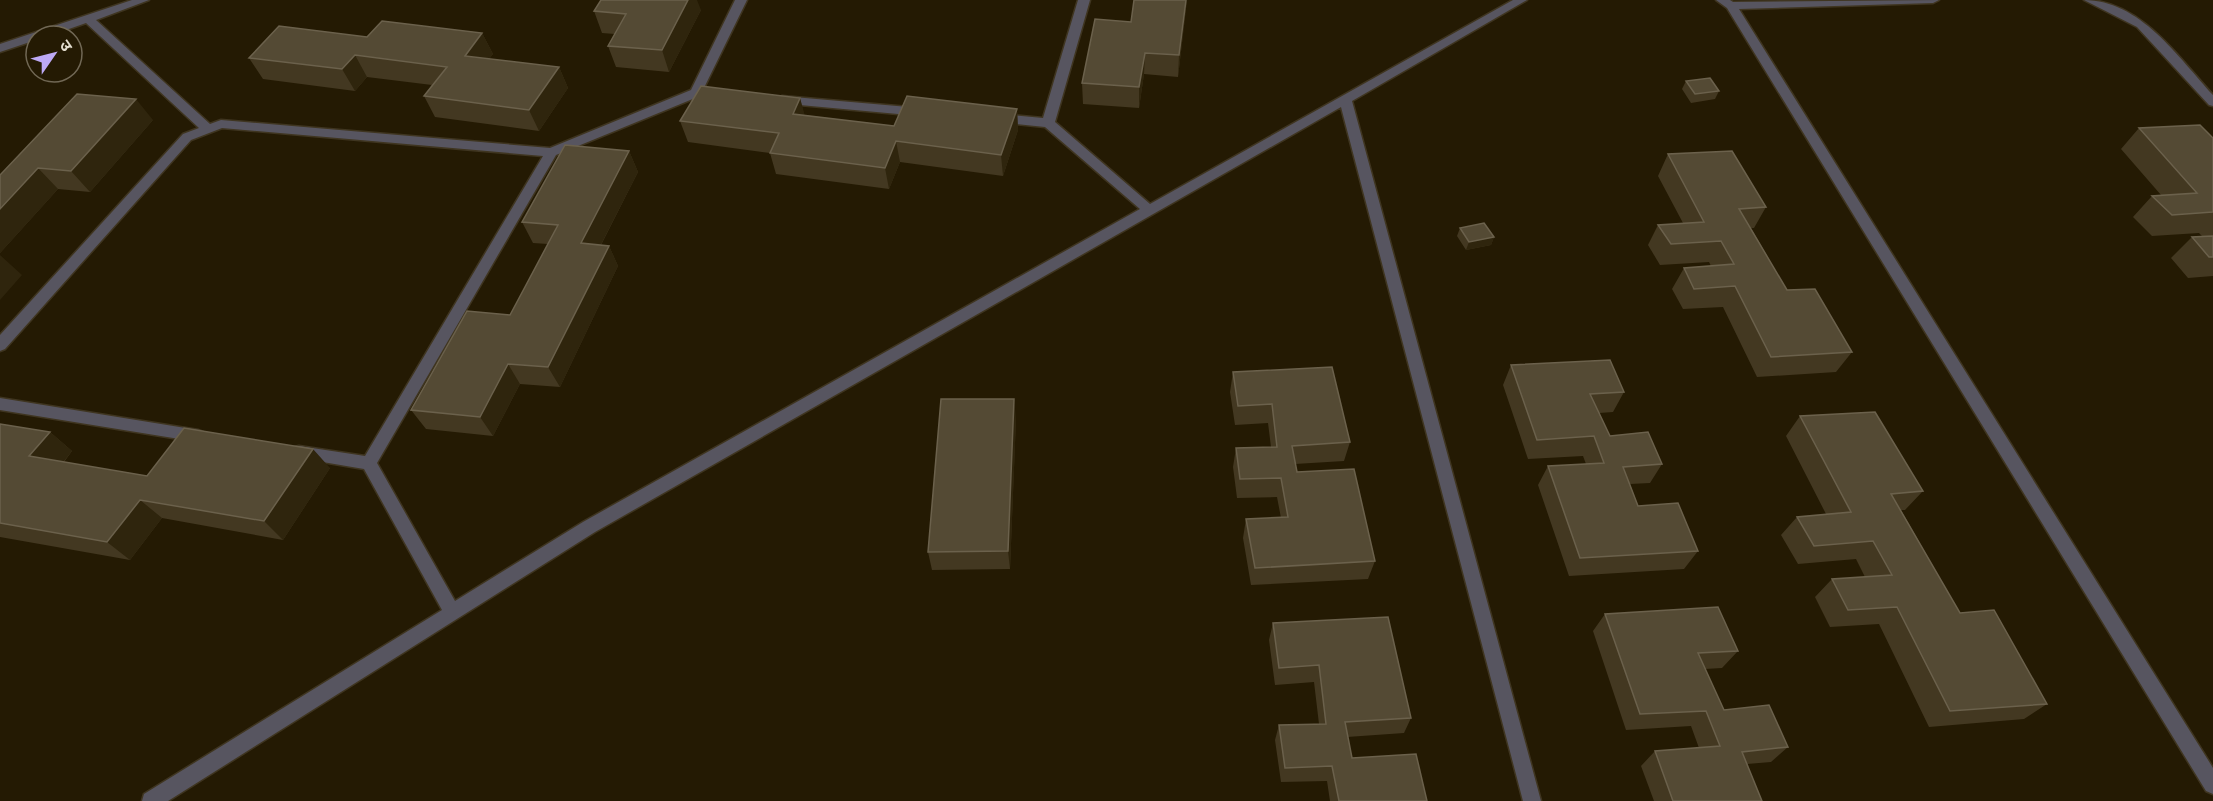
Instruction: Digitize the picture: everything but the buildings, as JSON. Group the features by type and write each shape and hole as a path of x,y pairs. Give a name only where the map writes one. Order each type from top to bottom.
{"street":[{"path":"72,24 143,0"},
{"path":"0,345 187,137 221,124 551,152 702,93 741,0"},
{"path":"1048,123 1084,0"},
{"path":"151,801 590,527 1521,0"},
{"path":"1727,3 1933,0"},
{"path":"2091,0 2141,24 2213,102"},
{"path":"1727,3 2213,785"},
{"path":"87,19 208,129"},
{"path":"0,48 24,40"},
{"path":"767,99 931,113"},
{"path":"1345,99 1532,801"},
{"path":"990,118 1048,123 1149,210"},
{"path":"369,464 551,152"},
{"path":"0,404 208,437"},
{"path":"289,450 369,464"},
{"path":"369,464 453,613"}]}
